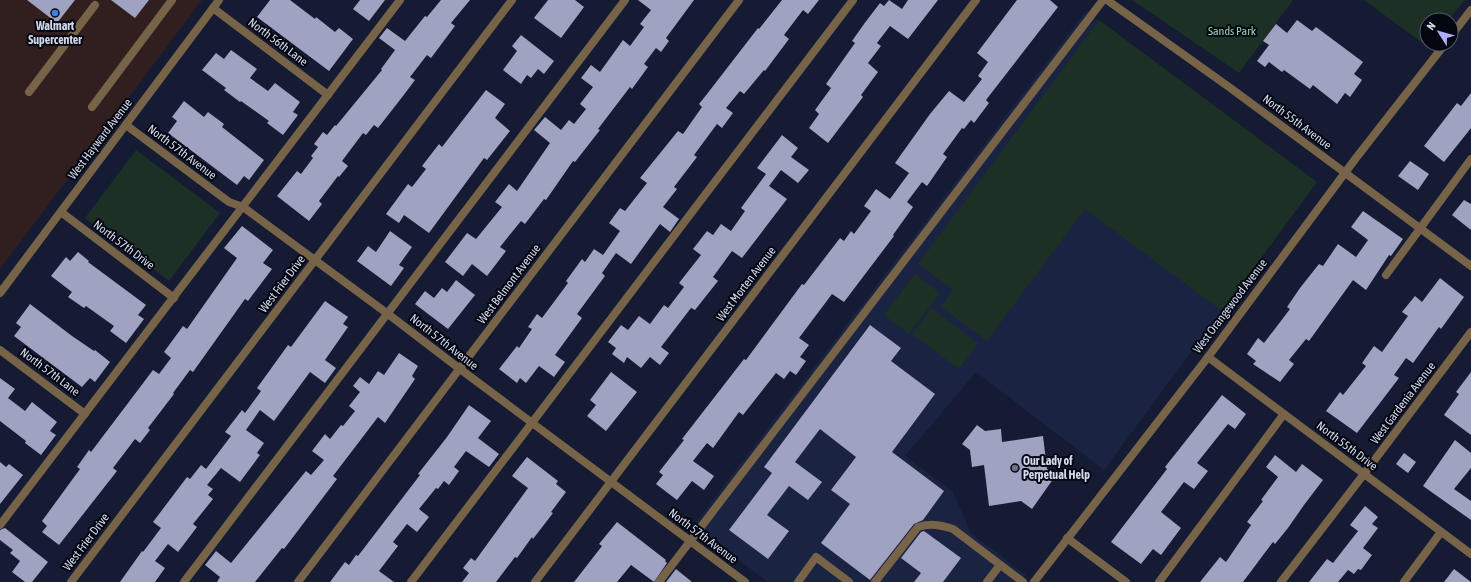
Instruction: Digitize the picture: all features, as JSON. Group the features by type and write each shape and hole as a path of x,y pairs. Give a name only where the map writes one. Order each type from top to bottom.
{"street":[{"path":"92,107 172,0"},
{"name":"West Hayward Avenue","path":"0,293 219,0"},
{"path":"0,525 400,0"},
{"name":"West Frier Drive","path":"70,582 512,0"},
{"path":"184,582 625,0"},
{"name":"West Belmont Avenue","path":"298,582 739,0"},
{"path":"411,582 853,0"},
{"name":"West Morten Avenue","path":"535,582 976,0"},
{"path":"659,582 1103,0"},
{"name":"North 55th Avenue","path":"1107,0 1229,87 1471,266"},
{"path":"29,92 95,4"},
{"name":"North 56th Lane","path":"213,8 328,95"},
{"path":"1459,26 1471,10"},
{"name":"West Orangewood Avenue","path":"1034,582 1208,357 1345,173 1439,52"},
{"name":"North 57th Avenue","path":"126,125 229,202 243,207 315,260 745,582"},
{"path":"1386,275 1471,159"},
{"name":"North 57th Drive","path":"60,212 174,298"},
{"name":"West Gardenia Avenue","path":"1281,582 1471,332"},
{"name":"North 57th Lane","path":"0,350 85,414"},
{"name":"North 55th Drive","path":"1208,357 1471,554"},
{"path":"1159,582 1284,414"},
{"path":"875,582 918,527 929,524 939,524 953,529 1023,582"},
{"path":"1404,582 1441,532"},
{"path":"1067,538 1126,582"},
{"path":"798,582 816,557 849,582"},
{"path":"987,582 1000,565"}],"shaded area":[{"path":"0,0 202,0 0,269"},
{"path":"1086,11 1317,182 1104,470 976,372 905,456 953,492 971,533 1026,575 1020,582 768,582 693,526"}],"green space":[{"name":"Sands Park","path":"1132,0 1293,0 1239,73"},
{"path":"1364,0 1465,0 1455,12 1419,12 1419,40"},
{"path":"1099,20 1317,182 1222,311 1085,209 987,341 941,307 953,290 918,264"},
{"path":"136,150 220,213 169,281 85,218"},
{"path":"915,274 940,293 909,334 884,315"},
{"path":"931,308 978,343 959,369 912,334"}],"building":[{"name":"Walmart Supercenter","path":"27,0 75,0 57,23"},
{"name":"Walmart Supercenter","path":"111,0 149,0 135,18"},
{"path":"270,0 290,0 315,19 316,17 335,32 339,28 353,39 329,71 257,17"},
{"path":"360,0 385,0 369,21 353,9"},
{"path":"441,0 470,0 451,23 455,26 431,58 427,55 410,77 415,80 378,128 374,125 366,135 363,133 342,161 348,166 339,177 338,176 319,201 322,204 309,221 277,196 297,171 301,174 313,158 311,156 318,147 314,144 323,132 327,135 335,125 336,126 382,70 381,69 395,50 379,38 387,28 405,41 425,16 427,17"},
{"path":"548,0 575,0 584,7 561,38 534,18"},
{"path":"638,0 694,0 666,38 669,41 661,52 656,48 644,64 648,67 632,89 630,87 598,129 600,130 575,162 573,161 546,200 544,199 525,224 521,221 500,247 506,251 487,276 472,264 463,276 445,262 467,233 476,239 502,207 495,202 509,184 517,191 550,143 534,130 545,117 561,130 569,120 574,124 586,109 580,104 593,87 581,78 591,65 600,72 623,40 630,46 644,27 640,24 651,10"},
{"path":"782,0 819,0 808,14 803,10 784,35 789,39 765,71 764,70 744,94 740,91 726,108 733,113 722,128 717,124 694,155 697,157 674,187 677,189 663,207 679,219 670,232 660,224 631,264 616,253 602,273 605,276 577,314 582,318 555,355 565,362 554,377 539,366 526,383 520,378 517,383 499,369 517,346 519,348 532,329 528,327 537,314 542,318 568,283 566,281 582,259 585,262 594,249 603,255 620,231 609,223 620,208 625,211 647,183 640,178 678,131 683,134 702,107 699,104 758,28 759,29"},
{"path":"889,0 902,9 908,0 938,0 908,39 890,26 877,43 881,46 868,63 878,72 861,95 863,97 828,143 809,128 819,114 815,110 831,88 826,84 855,43 852,41 864,24 880,3 884,6"},
{"path":"1017,0 1050,0 1058,7 986,100 989,103 974,123 971,120 964,129 962,128 943,154 947,157 927,186 922,182 907,202 913,207 893,235 894,236 844,302 832,294 799,338 809,345 800,357 806,361 796,375 790,371 784,379 776,373 743,415 739,412 713,448 707,443 693,461 714,476 704,490 692,481 677,500 656,484 663,475 659,472 684,440 682,439 744,359 746,360 802,284 804,285 840,238 844,241 851,231 854,234 871,211 864,206 876,189 890,199 909,173 895,163 930,114 949,91 964,102 982,79 978,76 988,62 977,53"},
{"path":"1297,20 1312,31 1316,27 1363,62 1354,74 1362,80 1350,97 1345,93 1337,104 1313,85 1310,89 1284,70 1282,72 1269,62 1265,67 1257,61 1269,45 1263,41 1276,24 1287,33"},
{"path":"521,35 554,61 544,74 538,69 531,78 527,75 521,84 503,70 517,51 512,46"},
{"path":"231,50 257,69 250,78 268,91 275,83 300,102 293,112 298,115 283,135 267,123 269,121 224,90 226,88 202,70 216,53 224,59"},
{"path":"486,90 505,104 495,118 510,131 487,160 484,158 429,233 404,215 399,223 386,214 408,184 412,187 426,169 422,166 439,144 442,147"},
{"path":"1471,93 1471,128 1444,162 1424,146 1457,103 1461,106"},
{"path":"184,101 204,117 208,112 224,124 222,127 264,160 249,180 244,176 237,185 168,133 177,121 172,117"},
{"path":"782,135 798,148 791,157 809,170 798,183 781,170 769,186 787,199 742,258 732,251 713,277 718,281 695,310 691,308 661,347 669,353 660,365 650,357 641,368 627,357 624,363 612,354 616,348 608,342 621,325 628,330 639,316 650,324 664,305 668,308 684,287 679,283 701,255 693,249 707,231 713,235 721,224 731,231 745,211 741,208 766,174 757,168"},
{"path":"1410,161 1429,174 1418,190 1398,176"},
{"path":"1464,200 1471,204 1471,230 1452,215"},
{"path":"1363,211 1403,239 1391,256 1389,255 1366,290 1353,280 1309,341 1306,339 1289,360 1294,364 1280,382 1253,364 1256,361 1247,354 1258,338 1264,343 1290,309 1287,307 1300,288 1319,264 1323,266 1338,244 1356,257 1368,240 1351,227"},
{"path":"242,226 273,250 263,263 272,269 248,301 245,299 193,372 190,370 148,428 150,430 140,443 135,439 113,468 117,471 59,545 42,532 47,526 42,521 80,469 77,467 89,450 91,452 153,370 159,374 171,358 164,352 183,326 187,329 237,258 224,248"},
{"path":"390,231 412,247 399,265 404,268 391,286 357,261 368,246 376,252"},
{"path":"78,252 89,261 88,262 146,305 138,315 144,319 126,343 110,331 114,326 86,306 84,308 68,297 72,292 51,276 66,257 70,261"},
{"path":"1440,278 1464,297 1441,329 1439,327 1413,363 1406,358 1394,375 1399,378 1357,433 1326,411 1340,392 1343,395 1366,366 1362,363 1374,346 1382,352 1408,316 1402,312 1415,296 1422,302"},
{"path":"456,280 475,295 448,329 415,304 425,291 434,298 442,288 447,292"},
{"path":"325,301 348,317 343,324 348,327 325,360 336,368 325,383 310,372 274,421 260,410 246,430 264,443 257,453 260,455 240,482 221,468 207,485 213,489 208,495 213,499 193,524 197,527 178,552 168,544 155,561 165,568 155,582 120,582 142,551 143,552 161,528 153,522 187,477 190,479 201,465 206,469 231,436 225,432 242,410 245,413 261,391 257,388 288,345 291,347"},
{"path":"30,304 72,336 94,351 95,350 110,362 95,382 90,378 82,387 14,336 21,327 16,323"},
{"path":"870,325 901,348 891,361 935,394 892,452 944,491 923,520 914,524 870,580 821,543 850,504 831,490 856,457 820,429 795,462 822,482 808,500 789,486 767,515 789,531 768,559 729,530 772,473 764,467"},
{"path":"399,353 418,366 412,376 415,379 385,423 378,417 333,476 337,479 284,549 282,548 255,582 217,582 220,577 205,565 216,551 231,563 306,471 311,475 324,460 312,451 325,434 330,439 355,411 349,406 360,392 353,386 360,377 369,384 378,371 384,375"},
{"path":"611,372 637,392 606,431 587,416 596,405 590,400"},
{"path":"1471,372 1471,435 1444,415 1459,394 1456,392"},
{"path":"0,378 15,389 8,398 25,411 32,402 57,422 50,431 56,435 41,455 25,443 26,441 0,421"},
{"path":"1222,395 1246,414 1235,429 1228,424 1197,463 1208,471 1194,489 1184,482 1161,512 1181,528 1161,555 1153,549 1141,564 1111,542 1167,469 1165,467"},
{"path":"469,405 491,421 478,438 499,454 489,467 466,451 454,467 459,471 449,485 444,481 438,489 436,488 419,509 429,517 417,532 407,524 393,542 398,546 379,571 394,582 330,582 345,562 349,565 356,555 358,556 420,475 418,474 447,437"},
{"name":"Our Lady of Perpetual Help","path":"977,425 985,431 1001,429 1002,442 1043,436 1047,469 1056,475 1032,509 1021,501 989,506 984,465 972,467 970,450 962,444"},
{"path":"1455,440 1471,453 1471,468 1454,489 1471,501 1471,520 1423,486"},
{"path":"1404,453 1416,462 1408,473 1396,464"},
{"path":"1275,455 1296,472 1302,464 1323,480 1288,528 1275,544 1273,542 1243,582 1200,582 1220,557 1226,562 1251,525 1247,522 1263,501 1261,500 1278,477 1266,467"},
{"path":"527,457 558,481 556,484 566,492 551,512 553,513 533,539 532,537 517,558 515,557 496,582 462,582 469,573 463,568 471,558 475,561 528,488 512,476"},
{"path":"0,462 6,467 9,464 23,475 0,504"},
{"path":"1365,506 1378,517 1372,524 1378,528 1363,548 1372,555 1361,570 1358,569 1354,574 1348,570 1338,582 1309,582 1327,559 1333,563 1358,531 1350,525"},
{"path":"617,522 666,560 665,561 667,563 654,582 631,565 617,582 574,582 602,546 599,544"},
{"path":"5,528 48,562 32,582 25,582 12,572 20,561 10,553 13,550 0,540 0,530"},
{"path":"924,531 961,558 943,582 914,582 921,573 901,558 921,532"},
{"path":"676,569 692,582 666,582"},
{"path":"1454,569 1471,582 1444,582"}],"place":[{"name":"Walmart Supercenter","path":"55,13"},
{"name":"Our Lady of Perpetual Help","path":"1015,468"}]}
